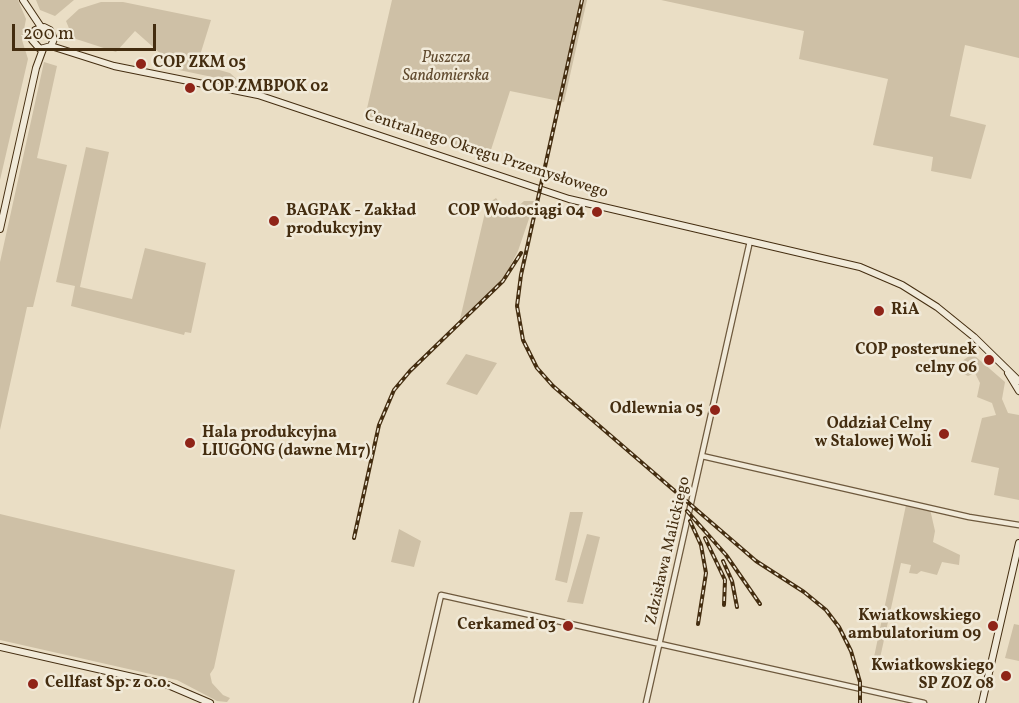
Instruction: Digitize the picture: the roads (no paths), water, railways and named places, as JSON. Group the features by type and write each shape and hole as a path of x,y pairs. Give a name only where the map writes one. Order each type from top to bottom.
{"street":[{"path":"24,0 38,29"},
{"path":"0,229 41,49 52,43 50,30 38,29"},
{"path":"38,29 32,40 41,49"},
{"name":"Centralnego Okręgu Przemysłowego","path":"52,43 114,66 291,105 572,200 844,262 899,284 945,313 1019,381"},
{"name":"Zdzisława Malickiego","path":"417,703 441,595 660,644 750,241"},
{"name":"Centralnego Okręgu Przemysłowego","path":"1006,370 1019,392"},
{"path":"1019,392 1019,398"},
{"path":"702,456 969,517 1019,525"},
{"path":"982,703 1019,543"},
{"path":"646,703 660,644 924,703"},
{"path":"0,647 168,685 210,703"},
{"path":"987,703 989,679"}],"railway":[{"path":"582,0 521,275 517,306 523,340 537,368 553,386 756,561 804,592 826,610 839,627 851,651 860,682 860,703"},
{"path":"354,538 379,425 394,390 410,371 503,281 521,253"},
{"path":"687,511 726,555 760,604"},
{"path":"690,521 701,545 706,573 698,624"},
{"path":"705,538 725,580 724,605"},
{"path":"723,561 732,581 737,607"}],"place":[{"name":"COP ZKM 05","path":"141,64"},
{"name":"COP ZMBPOK 02","path":"190,88"},
{"name":"COP Wodociągi 04","path":"597,212"},
{"name":"BAGPAK - Zakład produkcyjny","path":"274,221"},
{"name":"RiA","path":"879,311"},
{"name":"COP posterunek celny 06","path":"989,360"},
{"name":"Odlewnia 05","path":"715,410"},
{"name":"Oddział Celny w Stalowej Woli","path":"944,434"},
{"name":"Hala produkcyjna LIUGONG (dawne M17)","path":"190,443"},
{"name":"Cerkamed 03","path":"568,626"},
{"name":"Kwiatkowskiego ambulatorium 09","path":"993,626"},
{"name":"Kwiatkowskiego SP ZOZ 08","path":"1006,676"},
{"name":"Cellfast Sp. z o.o.","path":"33,684"}],"park label":[{"name":"Puszcza Sandomierska","path":"446,68"}]}
